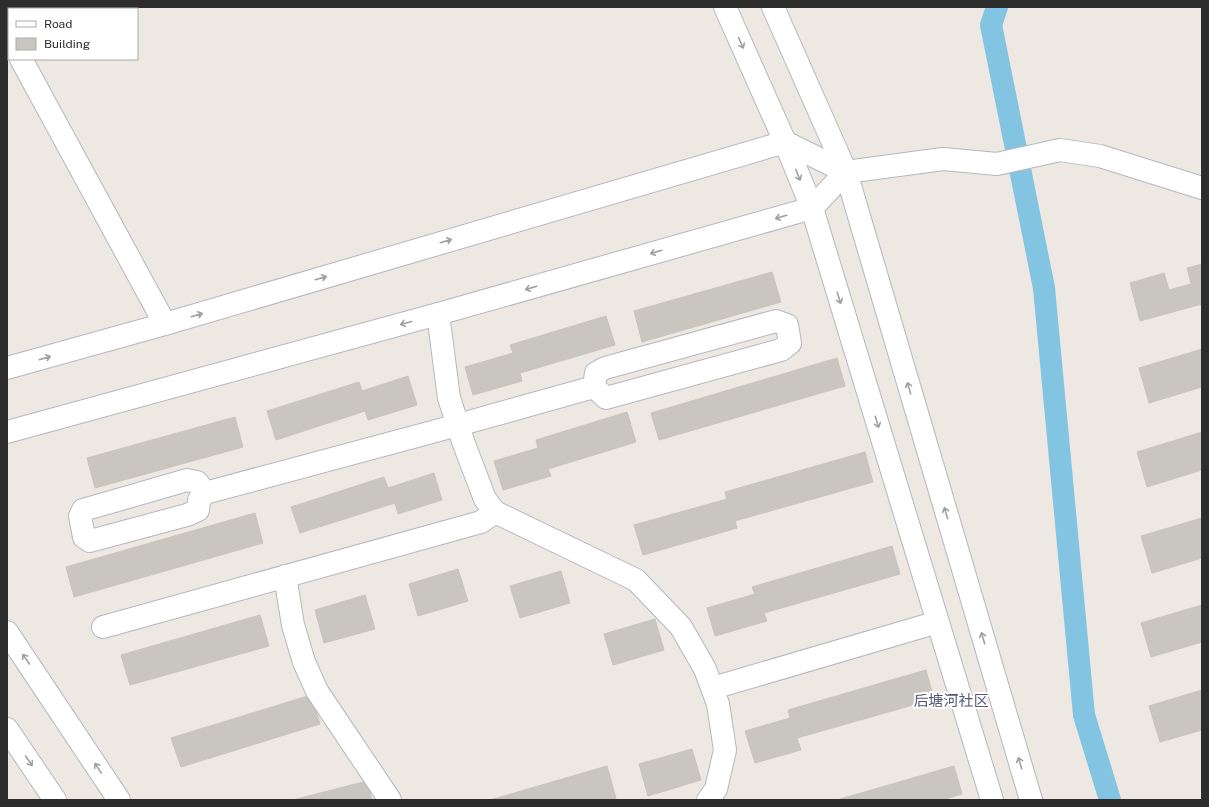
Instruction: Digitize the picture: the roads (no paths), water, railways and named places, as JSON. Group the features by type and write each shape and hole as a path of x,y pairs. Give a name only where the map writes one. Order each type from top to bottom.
{"street":[{"path":"725,7 785,142 812,208 992,800"},
{"path":"773,7 846,172 1031,800"},
{"path":"22,60 165,324"},
{"path":"7,368 165,324 785,142 846,172 943,159 997,164 1060,150 1100,156 1202,188"},
{"path":"7,432 438,314 812,208 846,172"},
{"path":"438,314 449,398 485,498 495,512 636,580 681,627 706,669 718,704 725,750 716,789 708,800"},
{"path":"776,321 787,325 790,343 781,350 606,398 594,387 596,373 605,368 776,321"},
{"path":"205,493 197,482 187,480 83,510 80,516 84,537 90,541 198,510 199,500 205,493 594,387"},
{"path":"103,627 481,522 495,512"},
{"path":"285,576 293,625 304,662 318,691 390,800"},
{"path":"713,688 938,622"},
{"path":"7,632 119,800"},
{"path":"7,729 55,800"}],"waterway":[{"path":"997,7 991,25 1044,288 1084,715 1110,800"}],"district":[{"name":"后塘河社区","path":"951,700"}]}
